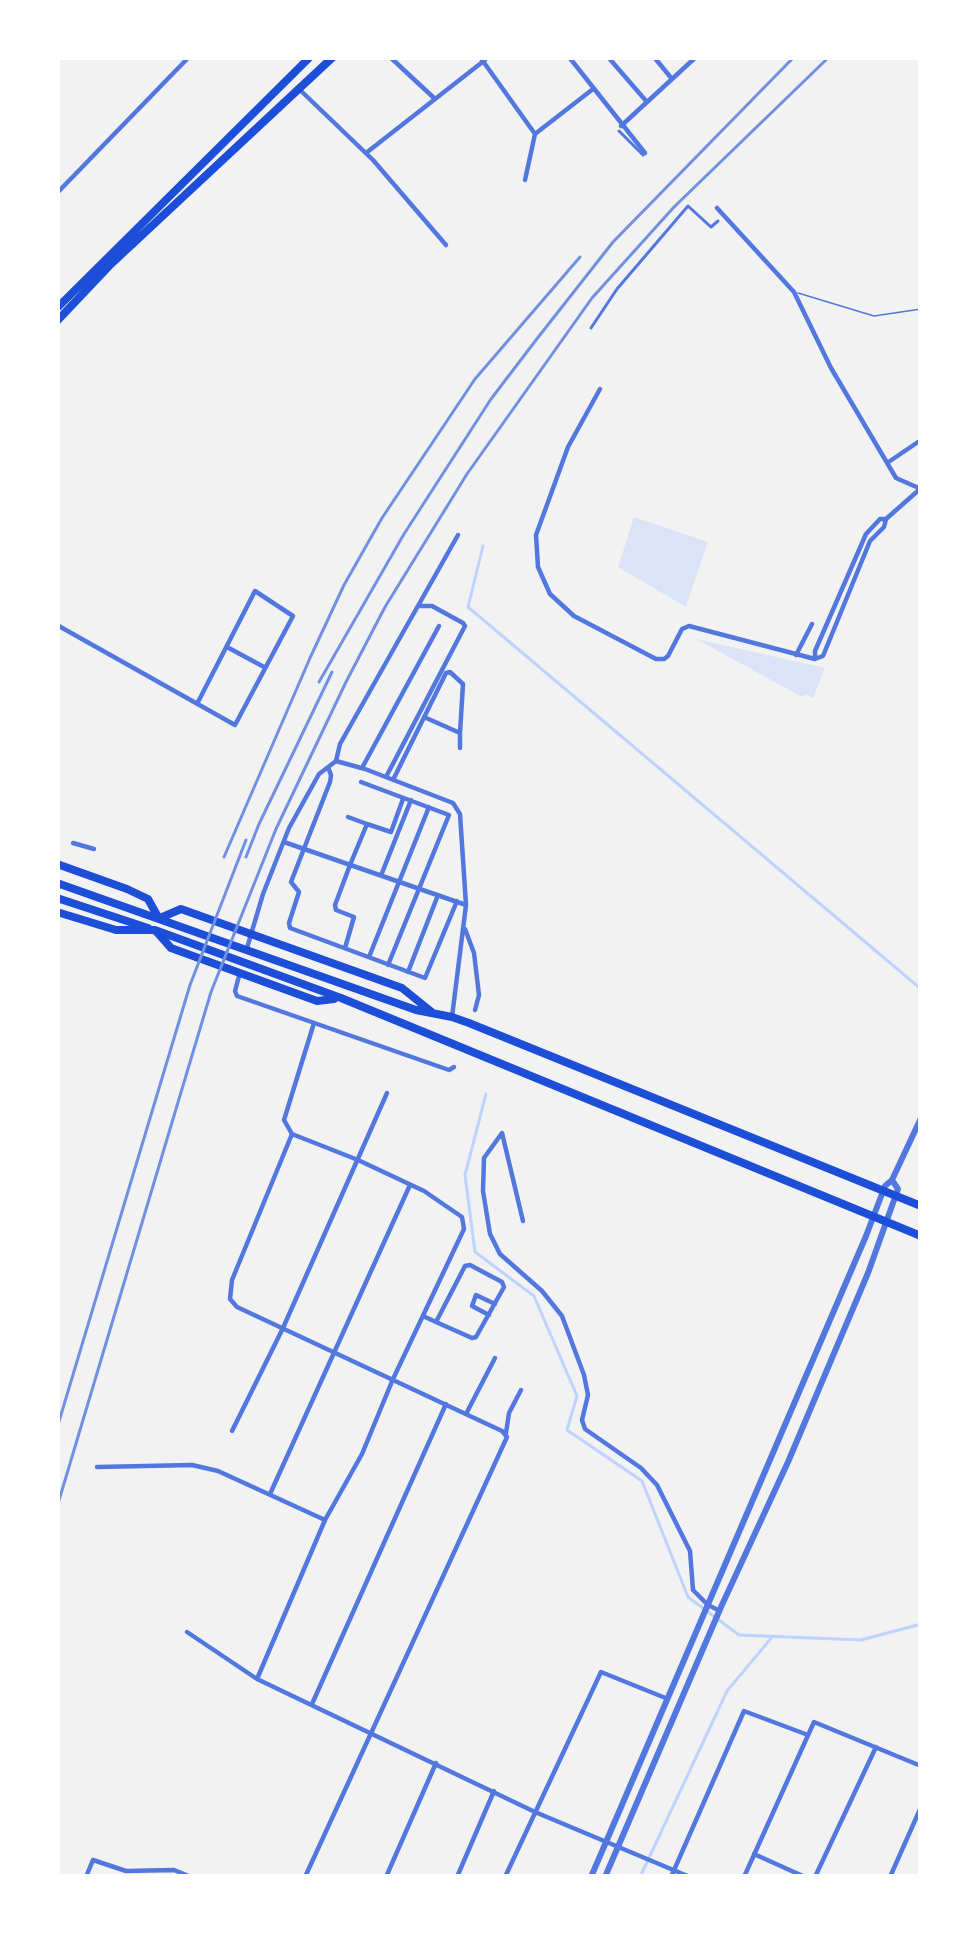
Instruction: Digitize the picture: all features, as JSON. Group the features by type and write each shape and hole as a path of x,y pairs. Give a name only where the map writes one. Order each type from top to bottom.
{"main road":[{"path":"57,308 310,57"},
{"path":"57,321 90,284 333,57"},
{"path":"57,864 148,899 159,918"},
{"path":"57,883 397,1004 452,1017 921,1206"},
{"path":"57,898 174,937 306,991"},
{"path":"159,918 182,909 402,988 435,1015"},
{"path":"57,912 116,930 155,930 171,948 341,998 921,1236"}],"street":[{"path":"57,193 189,57"},
{"path":"390,57 435,99"},
{"path":"568,57 644,154"},
{"path":"608,57 647,101"},
{"path":"653,57 672,79"},
{"path":"620,128 692,58"},
{"path":"366,153 482,59 535,134"},
{"path":"299,89 366,153 446,245"},
{"path":"525,180 535,134 593,89"},
{"path":"591,328 617,289 688,206 711,227 718,220"},
{"path":"600,389 568,447 536,535 538,567 550,594 574,616 656,659 668,656 682,629 689,626 796,655 823,656 866,534 920,489 896,478 831,368 794,292 717,208"},
{"path":"887,463 921,440"},
{"path":"454,1067 449,1070 237,996 235,991 262,894 283,842 319,774 336,761 340,744 458,535"},
{"path":"57,625 197,704 235,725 293,616 255,591 197,704"},
{"path":"390,779 465,626 432,606 418,606"},
{"path":"796,655 812,624"},
{"path":"362,768 439,626"},
{"path":"226,647 265,668"},
{"path":"390,779 450,672 463,684 460,748"},
{"path":"424,717 460,733"},
{"path":"336,761 453,803 460,814 466,905 452,1017"},
{"path":"328,767 330,782 291,882 298,892 290,928 428,977 457,902"},
{"path":"361,782 449,815 388,964"},
{"path":"381,876 407,799"},
{"path":"369,957 429,807"},
{"path":"348,817 394,833"},
{"path":"345,948 354,916 336,910 335,905 367,824"},
{"path":"283,842 466,905"},
{"path":"73,843 94,849"},
{"path":"408,972 438,895"},
{"path":"465,929 474,952 479,995 475,1010"},
{"path":"257,1678 464,1228 462,1216 410,1185 292,1134 284,1120 314,1023"},
{"path":"232,1431 387,1093"},
{"path":"591,1877 883,1190 921,1118"},
{"path":"523,1221 502,1133 484,1158 490,1234 500,1254 562,1316 584,1375 588,1395 582,1420 585,1429 657,1485 690,1550 693,1590 719,1613"},
{"path":"292,1134 229,1289 230,1299 506,1433"},
{"path":"605,1877 788,1462 887,1222 898,1189 892,1180"},
{"path":"270,1494 410,1185"},
{"path":"423,1316 436,1322 472,1338 476,1337 504,1287 502,1282 465,1265 436,1322"},
{"path":"489,1315 471,1304 478,1294 495,1304"},
{"path":"466,1414 495,1358"},
{"path":"305,1877 506,1442 509,1413 521,1390"},
{"path":"312,1704 446,1404"},
{"path":"97,1467 192,1465 218,1471 326,1520"},
{"path":"698,1628 711,1633"},
{"path":"187,1632 257,1678 535,1811 690,1877"},
{"path":"505,1877 601,1672 668,1699"},
{"path":"671,1871 744,1711 808,1735"},
{"path":"744,1877 814,1722 921,1766"},
{"path":"815,1877 876,1748"},
{"path":"386,1877 436,1763"},
{"path":"457,1877 494,1792"},
{"path":"890,1877 921,1807"},
{"path":"754,1853 805,1877"},
{"path":"86,1877 93,1860 126,1871 174,1870 191,1877"}],"lane":[{"path":"794,292 874,316 921,309"}],"shaded area":[{"path":"634,517 708,542 686,607 618,567"},
{"path":"696,639 825,668 813,698 802,697"}],"waterway":[{"path":"483,546 468,607 921,989"},
{"path":"486,1094 465,1175 475,1252 534,1296 577,1396 567,1430 642,1481 688,1597 739,1635 861,1640 921,1624"},
{"path":"640,1877 727,1691 773,1636"}],"railway":[{"path":"319,682 404,534 491,399 613,242 794,57"},
{"path":"57,1507 211,992 276,829 385,607 467,474 592,298 674,207 829,57"},
{"path":"224,857 344,585 382,518 475,379 580,257"},
{"path":"246,857 332,672"},
{"path":"57,1428 190,985 246,840"}]}
